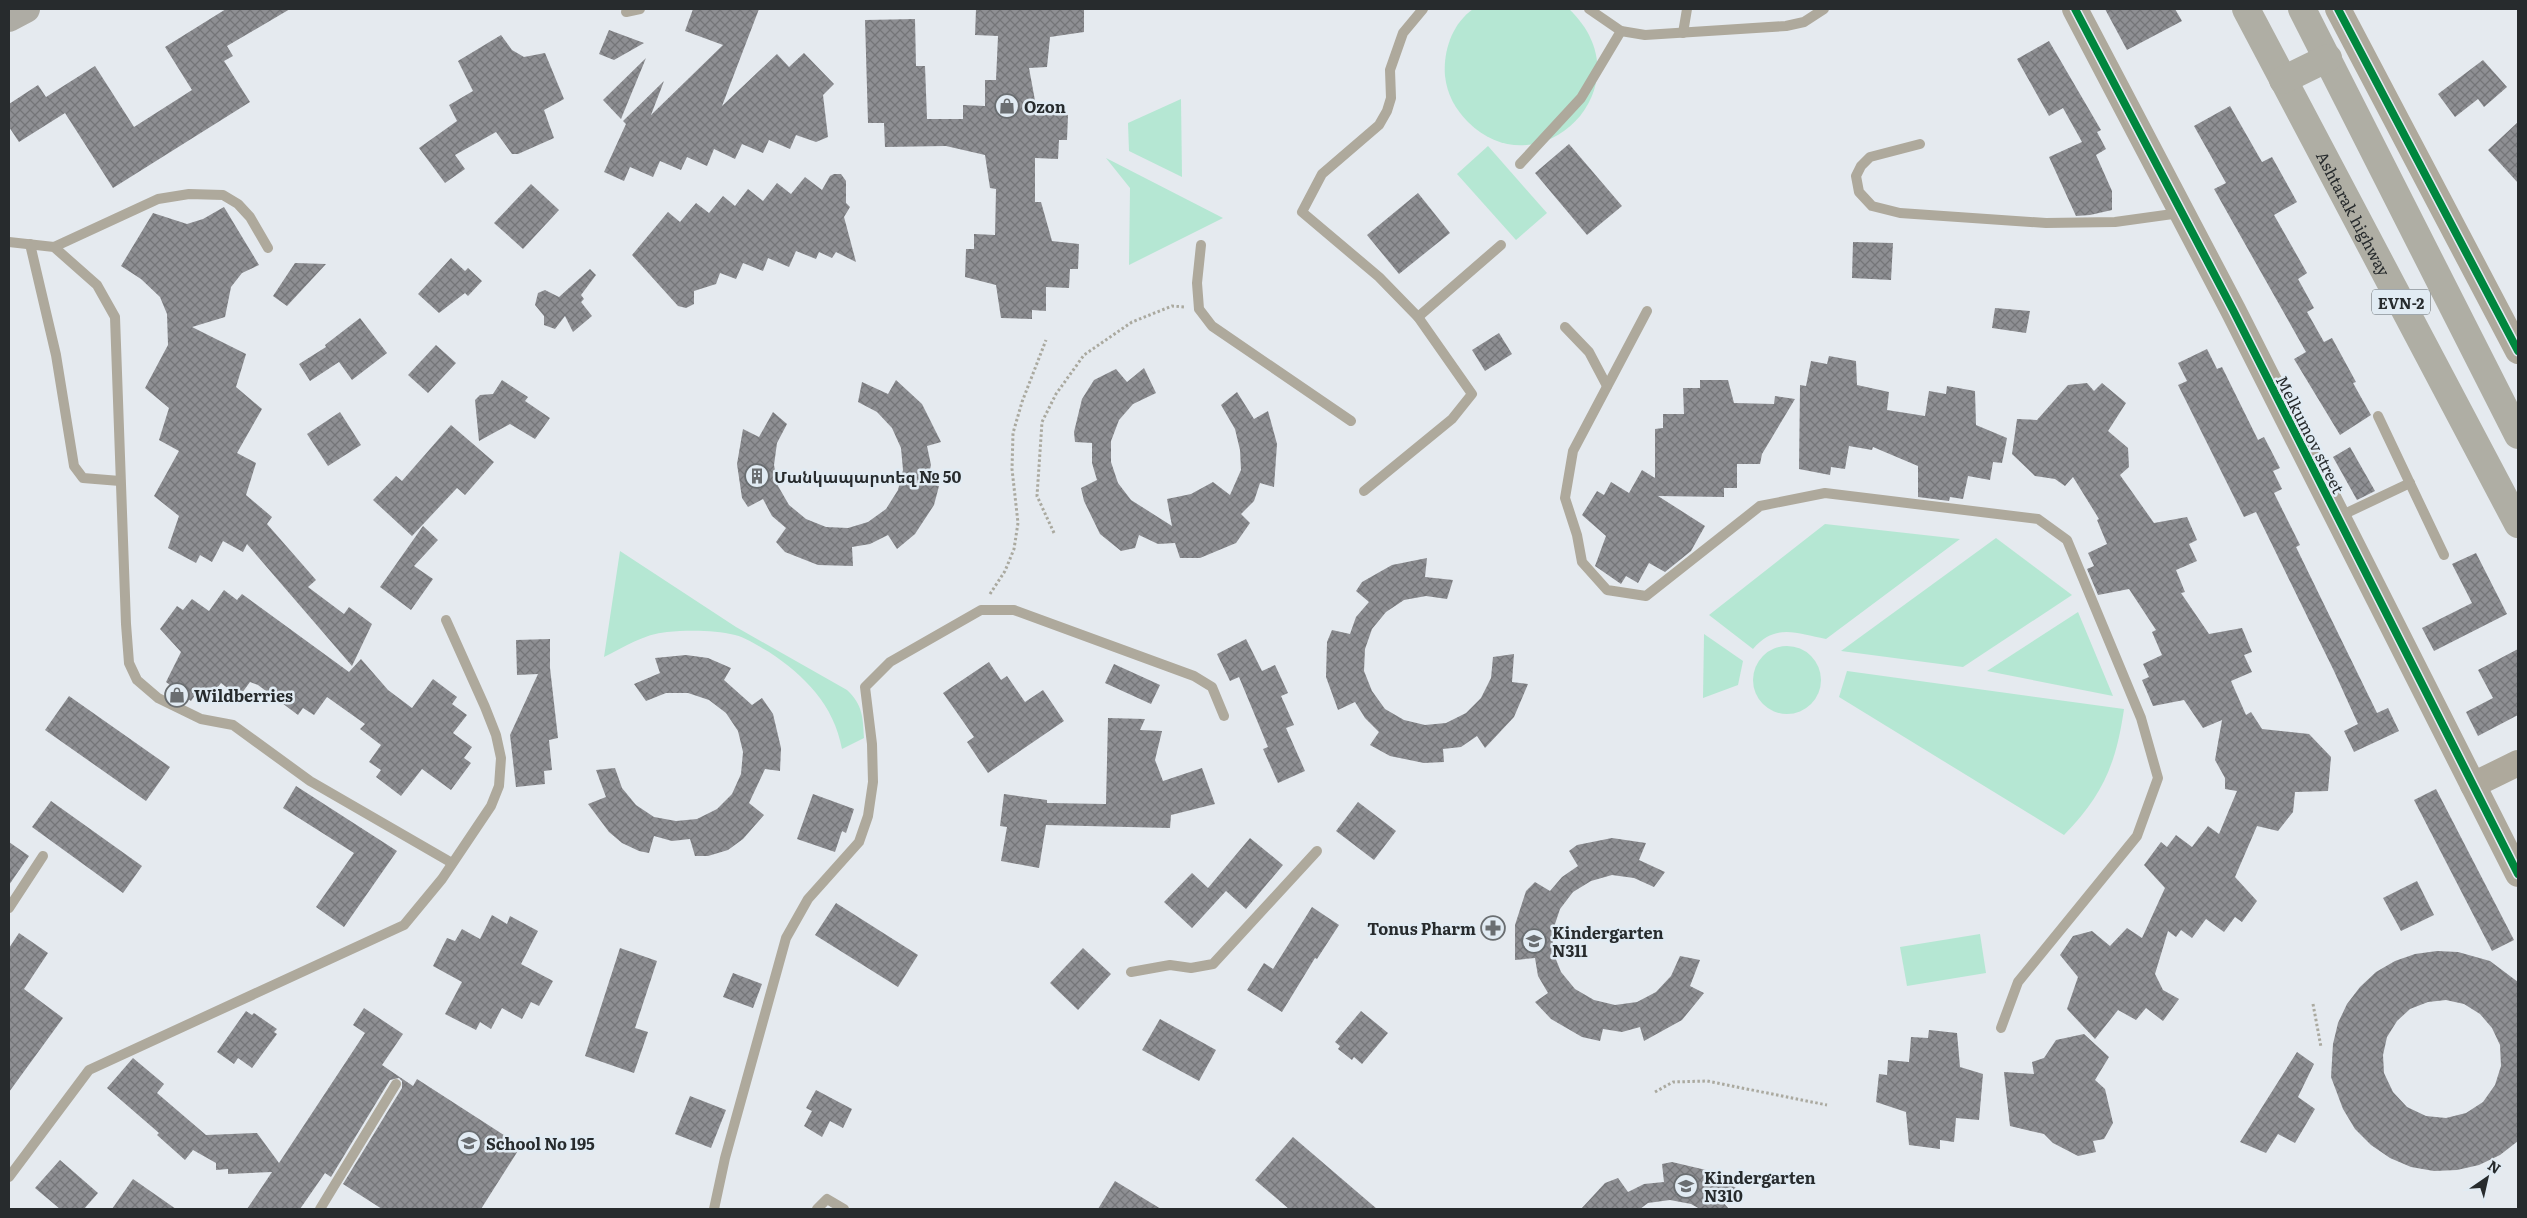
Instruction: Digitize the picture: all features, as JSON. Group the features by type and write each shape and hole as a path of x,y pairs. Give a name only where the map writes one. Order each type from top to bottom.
{"highway":[{"path":"9,18 26,9"}],"main road":[{"name":"Ashtarak highway","path":"2246,9 2518,524"},
{"name":"EVN-2","path":"2302,9 2518,435"},
{"path":"2283,80 2328,58"}],"street":[{"name":"Melkumov street","path":"2075,9 2180,213 2233,310 2518,874"},
{"path":"2338,9 2518,350"},
{"path":"2473,785 2518,763"}],"lane":[{"path":"626,12 640,9"},
{"path":"1364,491 1452,419 1472,394 1418,317 1379,277 1302,212 1322,174 1379,125 1389,104 1390,70 1402,33 1423,9"},
{"path":"1589,9 1621,31 1645,35 1786,26 1804,22 1824,9"},
{"path":"1683,33 1687,9"},
{"path":"1520,164 1581,98 1621,31"},
{"path":"1920,144 1870,157 1856,176 1858,192 1872,206 1900,213 2036,222 2115,222 2180,213"},
{"path":"9,242 54,247 158,199 189,194 223,195 238,204 250,217 268,248"},
{"path":"30,244 56,355 74,466 83,478 120,480"},
{"path":"1200,244 1197,284 1199,309 1212,326 1351,421"},
{"path":"1418,317 1501,245"},
{"path":"54,247 97,285 115,318 120,480 129,663 137,680 158,698 201,719 233,725 310,781 452,863"},
{"path":"1647,311 1573,451 1565,498 1577,536 1582,562 1607,590 1646,596 1760,506 1825,493 2038,519 2067,540 2141,718 2158,778 2137,836 2018,982 2001,1028"},
{"path":"1565,327 1589,352 1607,386"},
{"path":"2378,416 2444,555"},
{"path":"2338,518 2410,483"},
{"path":"714,1209 725,1158 786,938 808,899 859,842 868,816 873,782 872,744 865,687 890,662 981,610 1014,610 1194,676 1212,687 1224,716"},
{"path":"9,1177 89,1070 404,926 442,879 491,806 499,786 501,758 496,735 485,707 446,620"},
{"path":"1131,972 1170,965 1191,968 1214,964 1317,851"},
{"path":"9,908 43,856"},
{"path":"320,1209 396,1084"},
{"path":"817,1209 827,1199 844,1209"}],"path":[{"path":"1054,533 1037,496 1042,422 1056,394 1084,355 1132,322 1172,306 1199,309"},
{"path":"981,610 1005,571 1014,549 1018,523 1012,469 1014,433 1022,402 1046,340"},
{"path":"2314,1004 2320,1047"},
{"path":"1655,1092 1673,1082 1707,1081 1827,1105"}],"green space":[{"path":"1473,9 1569,9 1591,39 1597,69 1591,97 1575,121 1553,138 1525,145 1496,141 1468,122 1452,101 1445,76 1447,48 1459,22"},
{"path":"1181,99 1182,177 1129,151 1128,123"},
{"path":"1488,146 1547,213 1516,240 1457,174"},
{"path":"1106,158 1223,218 1129,265 1130,188"},
{"path":"1825,524 1960,539 1826,639 1796,633 1778,633 1761,641 1753,649 1709,615"},
{"path":"1996,538 2072,595 1963,667 1841,651"},
{"path":"620,551 736,627 847,690 859,707 864,738 842,749 838,733 825,705 806,682 769,652 739,636 701,631 659,633 650,635 604,657"},
{"path":"2078,612 2113,696 1987,671"},
{"path":"1704,634 1743,661 1738,685 1703,698"},
{"path":"1787,646 1800,649 1811,656 1818,667 1821,680 1818,693 1811,704 1800,711 1787,714 1774,711 1763,704 1756,693 1753,680 1756,667 1763,656 1774,649"},
{"path":"1847,671 2124,709 2117,746 2106,778 2089,806 2064,835 1839,697"},
{"path":"1980,934 1986,973 1907,986 1900,947"}],"building":[{"path":"226,9 290,9 227,46 233,56 224,61 250,102 113,188 65,113 19,142 9,127 9,104 38,85 46,97 95,66 134,127 192,90 165,47"},
{"path":"693,9 759,9 722,106 777,54 789,67 804,53 834,84 823,95 828,137 816,142 796,135 790,149 769,140 763,153 742,144 735,159 714,149 707,166 687,157 681,170 660,161 653,177 630,167 624,181 604,172 626,124 623,121 664,81 651,115 723,45 685,31"},
{"path":"976,9 1084,9 1084,32 1050,37 1047,67 1029,68 1036,106 1068,115 1067,140 1059,140 1058,159 1035,158 1035,202 1041,202 1052,241 1079,244 1078,269 1070,269 1069,288 1046,287 1046,311 1032,310 1032,319 1001,318 996,285 965,277 966,249 974,249 974,234 995,235 996,189 990,188 985,155 946,146 885,147 884,123 868,123 865,20 915,19 916,66 925,66 927,119 963,119 963,105 985,106 985,80 996,80 998,36 975,35"},
{"path":"2105,9 2175,9 2182,21 2127,50"},
{"path":"609,30 644,43 614,60 599,54"},
{"path":"501,35 512,50 524,57 545,53 564,99 544,110 554,138 518,154 512,154 496,132 455,155 465,169 445,183 419,148 457,121 449,105 473,91 458,61"},
{"path":"2049,41 2101,130 2097,132 2106,149 2096,155 2112,191 2112,210 2076,216 2049,157 2082,142 2063,108 2049,116 2017,59"},
{"path":"646,58 621,119 603,100"},
{"path":"2483,60 2507,87 2484,107 2478,99 2455,117 2438,94"},
{"path":"2230,106 2262,162 2272,157 2297,202 2274,215 2307,273 2298,279 2314,308 2307,312 2324,342 2332,338 2356,382 2353,383 2371,415 2340,435 2294,359 2306,352 2214,189 2226,183 2194,126"},
{"path":"2518,122 2518,183 2488,150"},
{"path":"1569,144 1622,206 1587,235 1535,173"},
{"path":"841,174 846,181 846,203 850,207 844,217 856,262 836,252 832,258 819,252 816,259 796,251 789,267 768,258 763,271 743,263 736,279 720,273 716,284 694,291 694,304 686,308 678,306 632,255 668,212 680,222 696,203 709,213 723,196 735,206 748,189 763,201 777,183 791,194 805,177 822,190 830,176"},
{"path":"531,184 559,210 523,249 494,223"},
{"path":"1418,193 1450,233 1399,274 1367,235"},
{"path":"224,207 259,265 242,273 231,287 225,317 192,327 246,354 236,387 262,409 237,453 256,463 246,495 272,517 267,524 316,580 308,587 344,614 349,607 372,624 352,666 247,544 243,552 223,541 212,562 200,555 196,563 168,548 179,516 154,496 179,451 159,440 169,408 145,388 168,345 167,314 160,297 141,279 121,266 153,213 187,224 203,219"},
{"path":"1853,242 1893,243 1891,280 1852,278"},
{"path":"451,258 465,271 468,268 482,281 468,296 465,293 439,313 418,294"},
{"path":"295,263 326,264 287,306 273,296"},
{"path":"590,269 596,275 581,295 584,299 581,302 592,316 573,332 565,316 555,329 544,325 544,316 535,305 538,293 545,290 559,297"},
{"path":"1995,308 2030,311 2026,333 1992,328"},
{"path":"360,318 387,353 352,380 339,362 310,381 299,364 326,347 325,345"},
{"path":"1499,333 1512,354 1485,371 1472,350"},
{"path":"436,345 456,363 428,393 408,375"},
{"path":"2207,349 2217,369 2222,367 2258,440 2264,437 2280,468 2273,471 2282,489 2274,493 2300,545 2296,547 2377,713 2388,708 2399,731 2354,752 2344,731 2358,724 2334,671 2256,512 2244,517 2178,385 2187,381 2178,363"},
{"path":"1829,356 1856,361 1857,385 1889,392 1887,410 1925,416 1929,391 1946,394 1947,386 1975,391 1976,425 2007,438 2002,463 1993,462 1990,480 1968,476 1963,499 1950,497 1949,501 1918,497 1918,466 1873,447 1872,450 1849,446 1845,469 1831,467 1830,475 1799,469 1800,385 1806,386 1811,361 1827,364"},
{"path":"1144,368 1156,393 1133,404 1119,420 1111,441 1111,462 1118,483 1131,500 1172,526 1167,499 1191,494 1213,482 1230,495 1241,470 1240,450 1235,429 1221,405 1237,392 1254,419 1268,411 1277,444 1274,487 1260,483 1254,501 1241,514 1250,523 1236,543 1200,558 1180,558 1175,543 1158,544 1139,535 1135,548 1121,551 1100,534 1084,501 1081,488 1097,480 1092,463 1092,443 1075,442 1074,432 1082,399 1094,380 1116,369 1127,382"},
{"path":"502,380 528,397 525,401 550,418 535,439 510,424 479,441 475,400 480,395 493,394"},
{"name":"Մանկապարտեզ № 50","path":"896,380 922,404 941,442 927,446 931,465 927,483 939,486 934,505 915,534 897,549 888,535 870,544 852,547 853,566 818,565 785,552 776,542 786,528 772,516 763,499 748,507 742,498 737,464 743,429 759,437 773,412 787,424 777,443 774,465 778,486 789,505 806,519 826,527 848,528 868,522 886,509 898,490 903,470 901,448 892,428 877,412 858,402 862,382 888,394"},
{"path":"1700,380 1728,380 1734,403 1774,404 1775,396 1795,399 1762,454 1760,464 1737,464 1737,488 1724,488 1724,497 1658,496 1705,526 1691,551 1665,572 1649,563 1638,583 1626,576 1621,584 1595,566 1606,536 1582,515 1597,491 1604,495 1611,482 1629,493 1642,470 1655,478 1655,429 1663,428 1663,414 1684,414 1683,388 1700,388"},
{"path":"2087,383 2094,391 2102,383 2126,403 2108,431 2128,448 2129,467 2120,475 2154,523 2187,517 2197,540 2189,544 2197,561 2176,570 2185,592 2181,593 2209,634 2242,628 2252,652 2244,655 2252,672 2231,681 2246,715 2251,712 2262,729 2309,734 2331,757 2328,791 2295,792 2293,812 2278,831 2257,826 2235,877 2257,901 2242,922 2235,917 2224,932 2206,919 2192,938 2181,930 2176,937 2168,931 2155,974 2163,990 2179,999 2163,1021 2146,1008 2136,1020 2118,1010 2095,1039 2067,1009 2078,977 2060,955 2073,936 2092,931 2110,946 2127,928 2142,938 2165,888 2144,865 2161,842 2167,847 2176,835 2192,847 2208,826 2219,834 2237,791 2225,789 2225,778 2215,760 2222,720 2203,728 2184,700 2153,706 2142,680 2149,677 2143,664 2162,655 2152,632 2156,630 2129,589 2098,595 2087,569 2094,566 2088,553 2107,544 2097,520 2099,519 2073,477 2065,486 2055,479 2035,476 2012,454 2017,419 2037,420 2068,385"},
{"path":"340,412 361,445 328,466 307,434"},
{"path":"451,425 494,462 465,495 457,488 412,536 373,500 396,476 402,481"},
{"path":"2350,447 2375,491 2357,500 2333,457"},
{"path":"423,526 438,540 414,566 433,579 411,610 380,587"},
{"path":"2476,553 2507,614 2434,651 2422,628 2472,603 2452,564"},
{"path":"1427,558 1425,577 1453,580 1447,599 1426,596 1404,600 1386,612 1372,629 1365,649 1364,671 1372,691 1385,709 1404,720 1425,725 1446,723 1466,713 1481,698 1491,678 1493,657 1514,654 1512,682 1528,684 1514,717 1485,748 1477,736 1461,747 1443,749 1444,762 1424,763 1390,756 1370,745 1379,732 1365,718 1355,702 1338,710 1326,677 1327,642 1332,630 1350,634 1356,617 1369,602 1356,591 1362,582 1392,565"},
{"path":"224,590 237,600 242,594 349,672 361,659 388,690 412,708 433,679 457,697 452,704 467,715 453,733 472,747 464,758 471,763 451,790 422,769 401,796 376,777 381,770 369,762 381,745 360,729 365,724 327,697 314,715 303,708 298,715 258,685 250,682 239,697 221,683 207,702 196,694 191,701 166,682 181,652 160,629 177,606 183,610 192,599 209,611"},
{"path":"550,639 550,668 558,738 549,740 552,770 544,771 545,784 516,787 510,735 538,674 517,675 516,640"},
{"path":"1246,639 1262,671 1275,665 1288,693 1281,696 1294,725 1286,728 1305,771 1278,783 1263,749 1268,747 1239,677 1230,681 1217,654"},
{"path":"2518,649 2518,715 2478,736 2466,712 2493,698 2478,670"},
{"path":"686,655 708,658 731,668 724,680 752,705 762,698 773,714 781,748 780,771 765,769 749,803 764,815 743,839 728,850 708,856 695,856 690,839 672,841 654,836 649,853 639,851 622,843 609,832 588,804 606,797 596,770 615,768 622,788 636,805 654,817 676,821 697,819 717,809 732,794 741,774 743,752 738,731 726,713 709,700 688,693 666,693 646,701 634,684 660,673 655,658"},
{"path":"989,662 1001,680 1007,676 1025,702 1043,690 1064,721 988,773 967,742 974,737 943,693"},
{"path":"1114,664 1160,685 1151,704 1105,683"},
{"path":"69,696 170,767 146,801 45,730"},
{"path":"1108,718 1145,719 1140,730 1162,731 1155,760 1163,781 1202,768 1215,804 1171,815 1170,828 1046,825 1039,868 1001,861 1007,827 1000,826 1004,794 1047,800 1047,803 1106,804"},
{"path":"296,786 397,851 344,927 316,907 354,853 283,808"},
{"path":"2436,789 2514,940 2492,951 2414,800"},
{"path":"813,794 854,809 846,833 842,831 835,852 797,839"},
{"path":"51,801 142,866 123,893 32,827"},
{"path":"1358,802 1396,831 1374,860 1336,831"},
{"path":"1250,838 1283,865 1246,909 1226,891 1192,928 1164,902 1192,873 1208,888"},
{"name":"Kindergarten N311","path":"1612,838 1646,843 1639,860 1665,872 1654,887 1634,878 1612,875 1591,881 1573,892 1560,909 1553,930 1553,952 1561,972 1575,989 1594,1000 1615,1005 1637,1002 1656,992 1671,976 1680,956 1700,960 1690,986 1704,993 1682,1020 1644,1041 1640,1027 1622,1032 1603,1029 1600,1041 1582,1037 1551,1019 1535,1002 1548,993 1538,976 1535,958 1515,960 1515,925 1526,891 1535,882 1550,891 1562,877 1578,866 1569,851 1577,845"},
{"path":"9,842 29,856 9,885"},
{"path":"2417,881 2434,915 2401,931 2383,898"},
{"path":"836,903 918,955 898,987 815,935"},
{"path":"1312,907 1339,925 1317,959 1315,958 1282,1012 1247,990 1264,963 1273,969"},
{"path":"492,915 507,924 510,916 538,931 521,964 553,981 539,1006 531,1002 522,1019 502,1008 491,1029 480,1022 476,1030 445,1014 462,982 433,966 447,938 455,941 462,929 480,939"},
{"path":"19,933 48,953 24,989 63,1018 9,1092 9,948"},
{"path":"620,948 657,961 635,1028 648,1032 634,1073 585,1056"},
{"path":"1083,948 1111,974 1078,1010 1050,983"},
{"path":"2437,951 2458,952 2490,961 2518,982 2518,1141 2500,1155 2479,1165 2457,1170 2434,1171 2411,1167 2390,1158 2371,1145 2355,1129 2343,1109 2331,1077 2333,1044 2338,1023 2347,1004 2360,987 2376,972 2395,961 2415,954","holes":["2446,1000 2464,1004 2480,1014 2492,1028 2500,1045 2501,1066 2495,1085 2483,1102 2466,1113 2446,1118 2426,1116 2407,1107 2393,1092 2384,1073 2383,1055 2387,1037 2397,1021 2410,1009 2428,1002"]},
{"path":"733,973 762,984 753,1008 723,997"},
{"path":"364,1008 403,1034 382,1065 413,1086 417,1079 521,1146 481,1209 382,1209 343,1184 402,1088 402,1081 399,1078 390,1080 331,1177 325,1173 300,1209 247,1209 272,1172 228,1174 228,1169 216,1170 216,1163 193,1150 185,1160 157,1135 159,1133 107,1088 133,1058 164,1084 157,1093 206,1135 257,1133 279,1163 365,1033 353,1025"},
{"path":"246,1011 252,1015 254,1013 277,1029 274,1032 277,1034 252,1068 238,1058 234,1064 217,1052"},
{"path":"1361,1011 1388,1033 1362,1064 1354,1057 1352,1060 1338,1049 1340,1046 1335,1042"},
{"path":"1160,1019 1216,1050 1199,1081 1142,1050"},
{"path":"1929,1030 1957,1033 1960,1067 1983,1074 1979,1120 1956,1118 1954,1142 1940,1140 1940,1149 1909,1145 1906,1112 1876,1102 1879,1074 1887,1075 1888,1060 1909,1062 1911,1037 1928,1038"},
{"path":"2084,1034 2109,1057 2095,1080 2105,1089 2113,1123 2104,1139 2093,1141 2096,1152 2078,1156 2053,1143 2044,1134 2010,1126 2004,1072 2034,1074 2032,1062 2044,1058 2056,1040"},
{"path":"2297,1052 2314,1064 2298,1097 2315,1109 2295,1143 2278,1134 2266,1153 2240,1142"},
{"path":"816,1090 852,1109 843,1128 830,1121 822,1137 804,1126 812,1111 806,1108"},
{"path":"690,1096 726,1110 711,1148 675,1134"},
{"path":"1293,1137 1377,1209 1289,1209 1255,1180"},
{"path":"60,1160 98,1193 84,1209 60,1209 35,1188"},
{"name":"Kindergarten N310","path":"1672,1162 1706,1170 1736,1188 1722,1201 1729,1209 1700,1209 1691,1204 1670,1200 1648,1203 1640,1209 1581,1209 1605,1183 1618,1178 1628,1192 1644,1184 1664,1182 1662,1164"},
{"path":"133,1179 176,1209 112,1209"},
{"path":"1115,1181 1161,1209 1098,1209"}],"cycle path":[{"path":"2075,9 2233,310 2518,874"},
{"path":"2338,9 2518,351"}],"place":[{"name":"Ozon","path":"1007,106"},
{"name":"Մանկապարտեզ № 50","path":"757,476"},
{"name":"Wildberries","path":"177,695"},
{"name":"Tonus Pharm","path":"1493,928"},
{"name":"Kindergarten N311","path":"1534,941"},
{"name":"School No 195","path":"469,1143"},
{"name":"Kindergarten N310","path":"1686,1186"}]}
